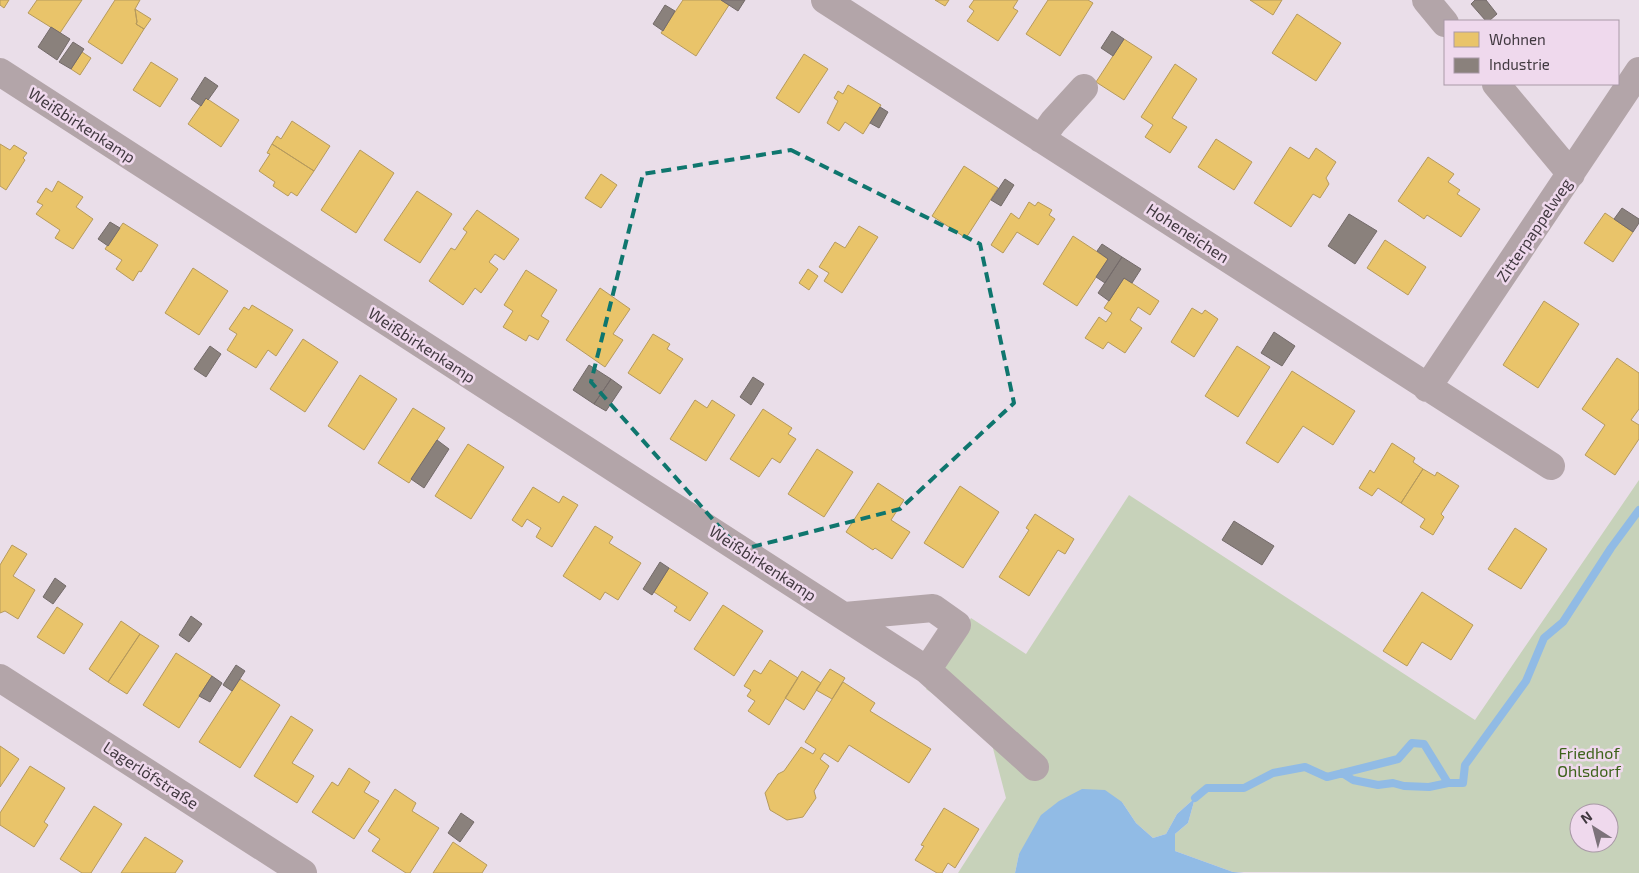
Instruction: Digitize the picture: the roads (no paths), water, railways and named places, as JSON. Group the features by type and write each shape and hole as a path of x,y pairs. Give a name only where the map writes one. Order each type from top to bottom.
{"street":[{"name":"Hoheneichen","path":"825,0 1551,466"},
{"path":"1426,0 1444,22"},
{"name":"Zitterpappelweg","path":"1428,388 1639,71"},
{"name":"Weißbirkenkamp","path":"0,72 927,670 1035,767"},
{"path":"1497,85 1571,174"},
{"path":"1041,139 1053,122 1078,97 1084,88"},
{"path":"845,616 933,608 957,624 927,670"},
{"name":"Lagerlöfstraße","path":"0,678 302,873"}],"water":[{"path":"1082,789 1105,790 1122,802 1136,823 1153,838 1166,834 1177,814 1195,798 1188,823 1175,834 1175,851 1233,872 1244,873 1015,873 1019,854 1041,815 1059,801"}],"waterway":[{"path":"1195,798 1207,788 1244,788 1273,773 1305,767 1327,777 1398,759 1412,743 1424,744 1448,783 1463,783 1465,765 1526,681 1544,638 1563,622 1611,548 1639,510"},
{"path":"1342,773 1353,780 1378,785 1393,783 1404,786 1429,787 1448,783"}],"park label":[{"name":"Friedhof Ohlsdorf","path":"1589,762"}]}
